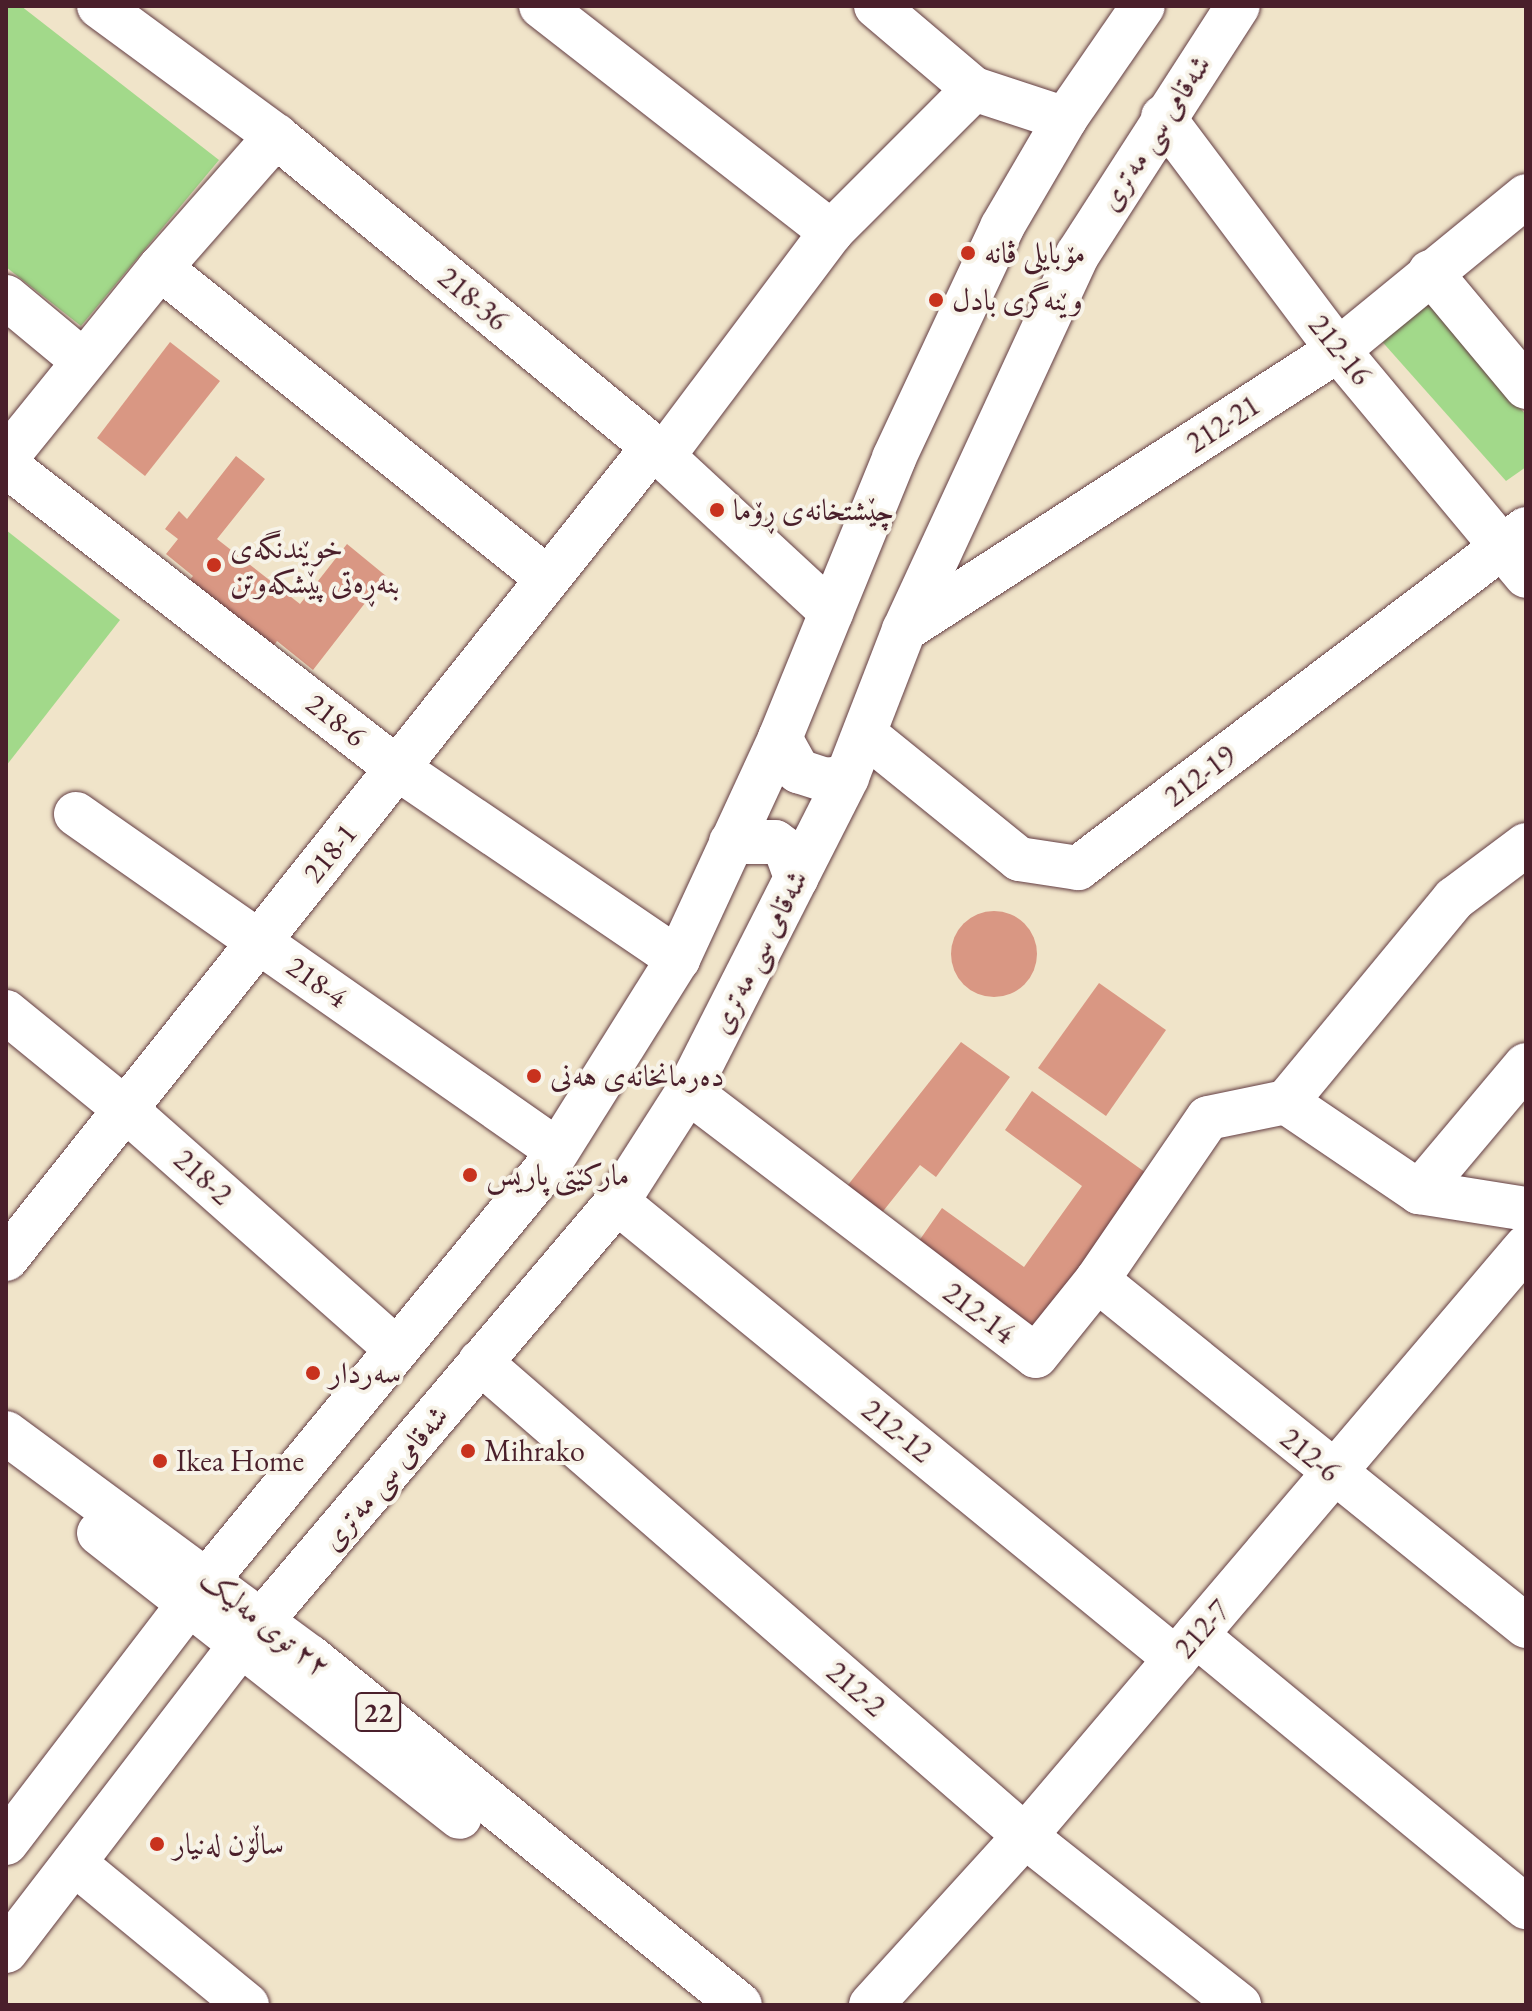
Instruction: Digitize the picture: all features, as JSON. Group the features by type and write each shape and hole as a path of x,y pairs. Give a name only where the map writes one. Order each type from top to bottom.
{"street":[{"name":"218-36","path":"99,6 276,136 658,452 831,612"},
{"path":"541,6 831,232"},
{"path":"876,6 974,89 1065,119"},
{"path":"6,1843 199,1592 557,1150 678,959 780,738 894,458 1002,227 1065,119 1143,6"},
{"name":"شەقامی سی مەتری","path":"6,1951 252,1634 617,1202 688,1091 847,777 866,735 904,630 1078,254 1163,117 1238,6"},
{"name":"218-1","path":"6,1259 548,579 658,452 831,232 974,89"},
{"name":"212-16","path":"1163,117 1338,350 1518,551"},
{"path":"6,458 160,268 276,136"},
{"name":"212-21","path":"904,630 1338,350 1526,196"},
{"path":"160,268 548,579"},
{"path":"1430,272 1526,387"},
{"path":"6,297 83,361"},
{"name":"218-6","path":"6,465 397,768 678,959"},
{"name":"212-19","path":"866,735 1019,859 1078,868 1518,551"},
{"path":"780,738 798,771 825,780 847,777"},
{"name":"218-4","path":"76,814 557,1150"},
{"path":"731,842 775,842 786,850 796,878"},
{"path":"1526,845 1454,899 1286,1102 1419,1192 1526,1209"},
{"name":"218-2","path":"6,1012 125,1109 395,1348"},
{"path":"1419,1192 1526,1065"},
{"name":"212-14","path":"688,1091 1036,1356 1097,1280 1208,1118 1286,1102"},
{"name":"212-12","path":"617,1202 1186,1647 1526,1907"},
{"name":"212-7","path":"871,2005 1025,1836 1526,1247"},
{"name":"212-6","path":"1097,1280 1526,1626"},
{"name":"212-2","path":"480,1362 1025,1836 1239,2005"},
{"name":"٢٢ توی مەلیک","path":"6,1433 702,2005"},
{"name":"٢٢ توی مەلیک","path":"6,1459 199,1592"},
{"name":"٢٢ توی مەلیک","path":"252,1634 740,2005"},
{"path":"74,1863 247,2005"}],"green space":[{"path":"6,6 21,6 219,160 81,326 6,267"},
{"path":"1429,300 1526,415 1526,467 1506,481 1378,337"},
{"path":"6,530 120,620 6,766"}],"building":[{"path":"170,342 220,381 145,476 97,438"},
{"name":"خوێندنگەی بنەڕەتی پێشکەوتن","path":"236,456 265,479 217,539 300,604 347,544 386,576 313,670 277,641 270,651 186,585 193,576 166,554 178,539 165,529 179,511 187,519"},
{"path":"994,911 1011,914 1025,923 1034,937 1037,954 1034,971 1025,985 1011,994 994,997 977,994 963,985 954,971 951,954 954,937 963,923 977,914"},
{"path":"1099,983 1166,1030 1106,1116 1038,1068"},
{"path":"961,1042 1010,1077 936,1177 920,1165 880,1215 844,1190"},
{"path":"1032,1091 1149,1175 1034,1335 914,1248 942,1208 1024,1267 1082,1186 1005,1130"}],"place":[{"name":"مۆبایلی ڤانە","path":"968,253"},
{"name":"وێنەگری بادل","path":"936,300"},
{"name":"چێشتخانەی ڕۆما","path":"717,510"},
{"name":"خوێندنگەی بنەڕەتی پێشکەوتن","path":"214,565"},
{"name":"دەرمانخانەی هەنی","path":"534,1076"},
{"name":"مارکێتی پاریس","path":"470,1175"},
{"name":"سەردار","path":"313,1373"},
{"name":"Mihrako","path":"468,1451"},
{"name":"Ikea Home","path":"160,1461"},
{"name":"ساڵۆن لەنیار","path":"157,1844"}]}
